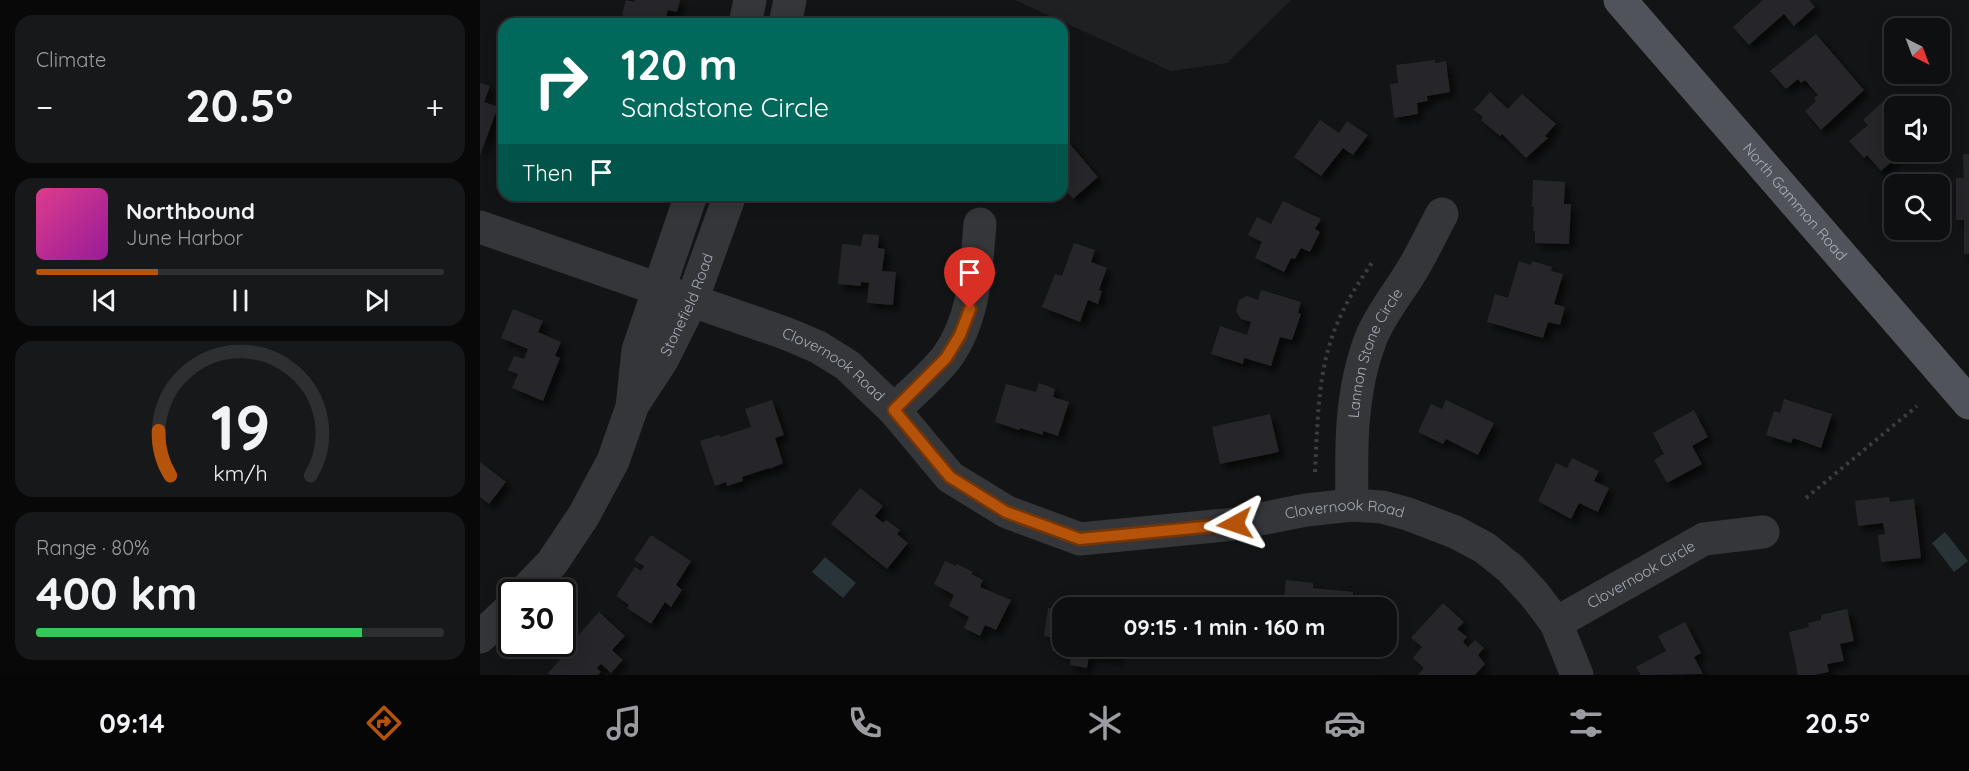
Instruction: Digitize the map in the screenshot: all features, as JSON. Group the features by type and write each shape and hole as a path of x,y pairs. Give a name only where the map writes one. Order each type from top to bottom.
{"main road":[{"name":"North Gammon Road","path":"1620,0 1969,403"}],"street":[{"path":"746,18 750,0"},
{"path":"786,18 790,0"},
{"name":"Stonefield Road","path":"632,407 638,350 690,201"},
{"name":"Stonefield Road","path":"536,579 552,562 584,515 613,461 632,407 662,360 692,300 728,201"},
{"name":"Lannon Stone Circle","path":"1352,505 1353,408 1360,370 1372,335 1410,274 1442,214"},
{"path":"894,410 946,358 960,335 970,309 976,278 980,224"},
{"name":"Clovernook Road","path":"480,227 785,333 818,347 847,366 894,410 950,477 1006,512 1080,539 1235,524 1306,510 1352,505 1382,507 1408,514 1455,532 1485,548 1511,569 1534,594 1556,623 1577,675"},
{"name":"Clovernook Circle","path":"1556,623 1704,539 1763,532"},
{"path":"480,637 498,620"}],"path":[{"path":"1315,472 1317,408 1324,362 1341,313 1373,261"},
{"path":"1806,498 1917,406"}],"shaded area":[{"path":"1015,0 1291,0 1227,63 1171,71 1068,24 1068,18 1055,18"},
{"path":"1945,532 1968,561 1954,572 1932,543"},
{"path":"825,557 856,583 843,598 812,572"}],"building":[{"path":"626,0 635,2 635,0 680,0 677,12 668,10 666,18 631,18 622,15"},
{"path":"1763,0 1809,0 1815,7 1794,26 1784,14 1749,45 1733,27"},
{"path":"1816,34 1864,90 1821,130 1805,111 1816,101 1814,98 1818,95 1805,80 1801,83 1798,79 1786,89 1770,71"},
{"path":"1435,60 1435,63 1446,61 1450,92 1427,96 1428,101 1417,103 1418,114 1394,118 1390,84 1398,83 1396,65"},
{"path":"480,83 490,86 484,102 498,107 480,155"},
{"path":"1490,92 1508,109 1522,94 1556,124 1545,136 1548,138 1526,158 1502,134 1500,136 1481,120 1483,117 1474,110"},
{"path":"1884,101 1884,162 1891,162 1881,171 1867,155 1864,158 1849,141 1868,125 1863,120"},
{"path":"1320,120 1339,133 1347,121 1368,135 1353,155 1343,148 1321,176 1294,157"},
{"path":"1068,142 1098,177 1073,199 1068,193"},
{"path":"1963,154 1969,154 1969,254 1964,254 1964,220 1956,220 1956,178 1964,178"},
{"path":"1533,180 1565,182 1564,204 1571,204 1569,244 1535,243 1534,207 1532,207"},
{"path":"1283,201 1321,219 1315,229 1320,232 1310,252 1301,248 1295,259 1291,258 1284,272 1255,258 1262,242 1248,235 1257,217 1271,224"},
{"path":"863,234 879,235 878,248 885,249 882,271 896,272 893,305 867,303 869,283 861,282 861,286 838,284 842,244 861,246"},
{"path":"1074,243 1095,250 1091,262 1107,268 1099,290 1102,291 1098,304 1088,300 1080,322 1042,307 1055,274 1062,276"},
{"path":"1519,261 1531,265 1532,261 1552,267 1551,271 1563,274 1554,304 1565,307 1560,325 1548,322 1543,338 1487,322 1495,294 1508,298"},
{"path":"1261,290 1301,302 1298,313 1301,314 1292,340 1280,337 1271,366 1244,358 1243,364 1211,354 1220,326 1247,335 1251,322 1241,319 1236,311 1239,300 1247,296 1258,300"},
{"path":"513,309 543,321 538,332 561,342 555,356 560,358 543,401 512,388 518,374 508,370 514,356 524,359 528,349 501,338"},
{"path":"1039,383 1055,389 1053,397 1069,402 1058,436 1043,431 1043,435 1020,428 1019,430 995,422 1006,384 1036,392"},
{"path":"1784,399 1832,414 1821,448 1793,438 1791,443 1766,435 1774,411 1780,413"},
{"path":"772,400 784,435 775,438 783,463 742,477 743,481 727,486 726,482 715,486 700,441 751,427 745,409"},
{"path":"1446,400 1494,423 1478,455 1446,439 1443,444 1418,432 1431,404 1442,409"},
{"path":"1694,410 1708,437 1692,446 1702,464 1667,483 1654,460 1664,454 1653,433"},
{"path":"1270,414 1279,452 1220,464 1212,427"},
{"path":"1572,458 1599,471 1594,481 1609,488 1598,512 1579,503 1571,519 1538,501 1556,463 1567,468"},
{"path":"480,462 506,482 489,504 480,497"},
{"path":"860,488 883,506 875,516 883,523 886,520 900,530 897,534 908,543 887,569 831,524"},
{"path":"1889,497 1890,502 1914,499 1921,558 1881,562 1878,535 1885,534 1883,523 1858,526 1855,501"},
{"path":"651,535 691,561 676,585 682,590 671,607 665,602 651,624 627,608 629,605 616,596 635,567 641,571 644,566 634,560"},
{"path":"945,561 973,572 971,574 983,580 980,587 1011,600 996,630 985,625 980,636 964,628 969,617 949,606 954,595 934,584"},
{"path":"1286,580 1313,583 1313,588 1353,592 1353,597 1284,597"},
{"path":"1443,603 1464,622 1457,629 1467,637 1463,642 1468,647 1475,640 1484,648 1478,655 1485,664 1475,675 1418,675 1424,668 1413,658 1422,647 1411,638"},
{"path":"1048,608 1052,608 1052,638 1044,636"},
{"path":"1847,609 1854,641 1840,644 1844,661 1827,664 1829,672 1798,675 1789,632 1809,627 1808,623 1821,620 1821,615"},
{"path":"599,612 625,636 612,650 623,660 611,673 601,664 597,668 601,672 598,675 550,675 548,673 563,657 576,657 576,638"},
{"path":"1685,622 1701,653 1694,657 1703,674 1641,675 1636,667 1666,651 1658,636"},
{"path":"1071,657 1089,657 1087,668 1070,665"}],"route":[{"path":"970,309 960,335 946,358 894,410 950,477 1006,512 1080,539 1235,524"}]}
